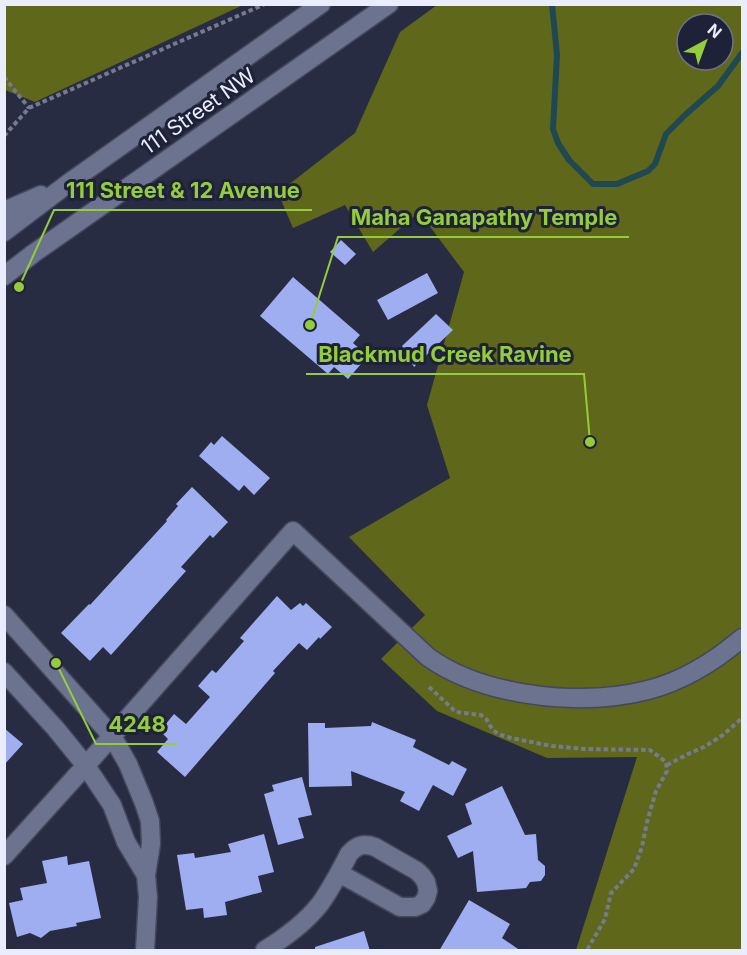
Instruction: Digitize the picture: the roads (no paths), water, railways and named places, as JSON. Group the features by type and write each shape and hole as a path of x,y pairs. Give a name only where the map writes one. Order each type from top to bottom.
{"street":[{"name":"111 Street NW","path":"4,232 70,182 321,4"},
{"name":"111 Street NW","path":"4,276 389,4"},
{"path":"4,212 70,182"},
{"path":"4,856 292,531 428,657 467,677 505,689 549,697 582,698 647,690 679,679 705,665 742,638"},
{"path":"4,615 112,736 132,772 150,821 151,833 146,875 148,897 146,951"},
{"path":"4,672 56,729 92,759 126,842 146,875"},
{"path":"265,951 284,939 322,902 349,854 361,845 368,844 375,847 417,871 426,882 428,891 422,903 415,907 400,907 339,873"}],"waterway":[{"path":"552,4 557,55 553,129 558,143 569,160 593,184 617,184 648,171 655,164 666,134 718,86 742,53"}],"place":[{"name":"111 Street & 12 Avenue","path":"19,287"},
{"name":"Maha Ganapathy Temple","path":"310,325"},
{"name":"Blackmud Creek Ravine","path":"590,442"},
{"name":"4248","path":"56,663"}]}
